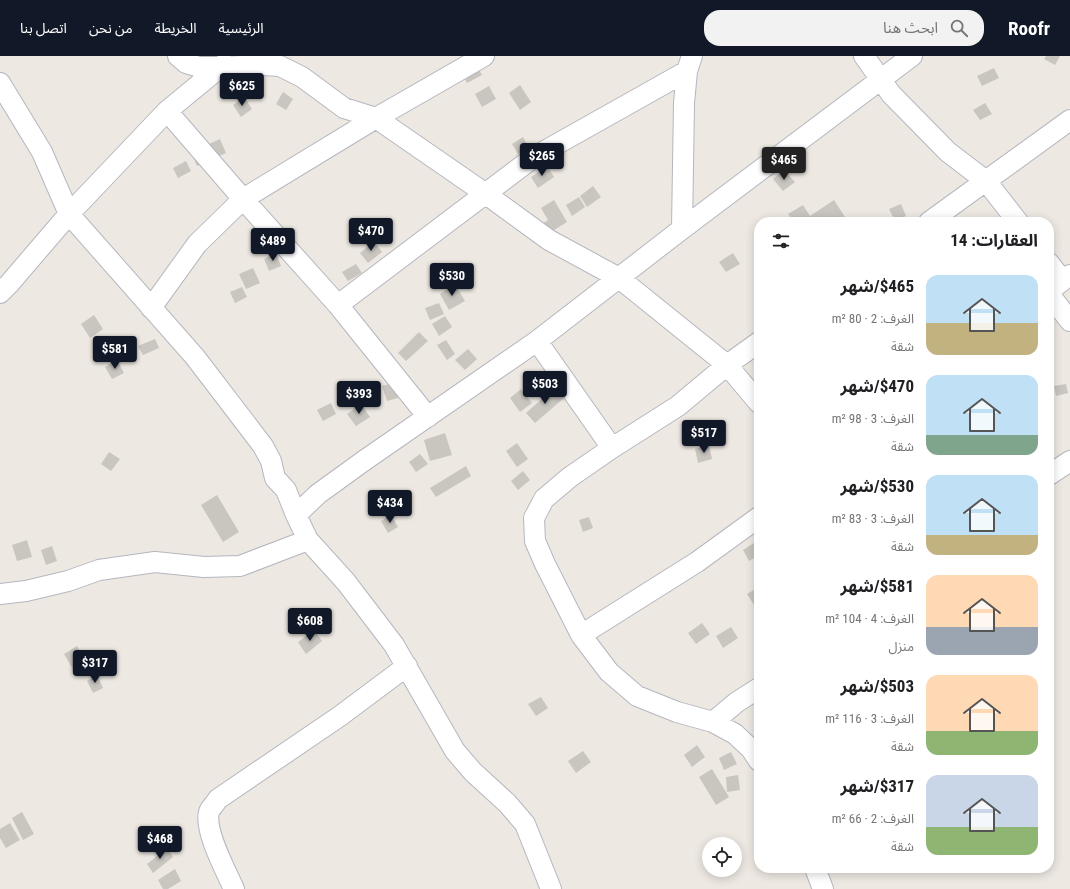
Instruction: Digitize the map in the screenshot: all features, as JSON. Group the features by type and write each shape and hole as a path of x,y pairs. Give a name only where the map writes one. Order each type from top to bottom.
{"street":[{"path":"178,56 186,63 199,66 227,62 280,66 302,77 344,108 376,118 550,240 619,278 727,365 754,397"},
{"path":"150,308 197,244 243,199 376,118 484,56"},
{"path":"864,56 891,94 948,152 986,181 1014,217"},
{"path":"296,515 318,494 365,460 537,342 682,229 912,56"},
{"path":"0,293 69,214 167,111 227,62"},
{"path":"682,229 684,103 689,64"},
{"path":"338,305 534,157 689,64"},
{"path":"0,83 42,152 69,214 150,308 195,357 263,446 271,461 275,478 286,490 308,540 346,582 394,645 455,751 473,772 507,803 525,824 551,889"},
{"path":"167,111 338,305 428,417"},
{"path":"936,217 1070,120"},
{"path":"1054,272 1060,282"},
{"path":"1054,300 1070,320"},
{"path":"537,342 612,448"},
{"path":"754,346 727,365 678,406 570,477 544,499 534,518 535,541 581,635 609,672 638,696 677,712 712,722 735,734 754,753"},
{"path":"1054,472 1070,461"},
{"path":"581,635 697,562 754,521"},
{"path":"0,594 68,581 99,570 155,562 204,567 240,566 308,540"},
{"path":"234,889 215,847 209,826 209,811 218,799 340,716 406,666"},
{"path":"712,722 737,702 754,691"},
{"path":"817,873 823,889"}],"building":[{"path":"1046,56 1060,56 1055,65 1044,59"},
{"path":"475,63 482,75 467,83 461,71"},
{"path":"994,68 999,78 982,86 977,76"},
{"path":"520,85 531,102 520,110 509,93"},
{"path":"489,86 496,99 482,107 475,94"},
{"path":"283,92 293,99 286,110 276,104"},
{"path":"244,97 252,109 241,117 233,105"},
{"path":"985,103 992,114 980,120 973,110"},
{"path":"523,137 529,148 518,154 512,144"},
{"path":"220,139 226,153 197,166 191,152"},
{"path":"186,161 191,171 178,178 173,168"},
{"path":"547,166 554,177 538,188 531,177"},
{"path":"784,170 795,182 783,191 773,179"},
{"path":"593,186 601,197 587,207 580,196"},
{"path":"579,197 585,207 572,216 566,205"},
{"path":"554,200 567,222 543,237 537,227 548,220 541,208"},
{"path":"834,200 845,217 790,217 788,214 803,205 810,216"},
{"path":"901,204 906,216 893,217 889,209"},
{"path":"374,241 382,252 368,263 360,253"},
{"path":"276,253 281,266 269,271 264,259"},
{"path":"733,253 740,264 726,272 719,262"},
{"path":"356,264 362,273 348,281 342,272"},
{"path":"253,268 260,283 246,289 239,274"},
{"path":"455,284 465,301 449,310 440,294"},
{"path":"242,287 247,297 235,303 230,292"},
{"path":"439,303 444,314 430,320 425,308"},
{"path":"94,315 103,329 90,338 81,324"},
{"path":"445,316 452,327 439,336 432,324"},
{"path":"419,332 428,341 406,361 398,353"},
{"path":"155,339 159,348 143,355 138,346"},
{"path":"446,340 455,354 447,360 437,345"},
{"path":"468,349 477,359 465,370 455,360"},
{"path":"117,360 124,373 112,379 105,367"},
{"path":"393,383 398,398 387,401 382,386"},
{"path":"1066,384 1068,393 1056,396 1054,386"},
{"path":"555,387 564,398 535,423 526,413"},
{"path":"521,389 532,403 520,412 510,398"},
{"path":"331,403 336,414 323,421 317,410"},
{"path":"361,404 370,417 356,426 347,414"},
{"path":"445,433 452,455 430,461 424,440"},
{"path":"517,443 528,459 517,467 506,451"},
{"path":"709,445 712,459 698,463 695,449"},
{"path":"109,452 120,459 111,471 101,464"},
{"path":"420,454 428,464 416,472 409,462"},
{"path":"466,466 471,476 436,497 430,488"},
{"path":"523,471 530,480 518,490 511,481"},
{"path":"217,495 239,532 223,542 201,505"},
{"path":"391,515 398,527 388,533 381,521"},
{"path":"589,517 593,528 583,532 579,520"},
{"path":"27,540 32,557 17,561 12,545"},
{"path":"754,543 754,558 749,561 743,550"},
{"path":"52,546 57,561 46,565 41,550"},
{"path":"754,590 754,605 747,594"},
{"path":"702,623 710,634 696,644 688,633"},
{"path":"731,627 738,638 723,648 716,636"},
{"path":"314,630 322,641 306,654 298,642"},
{"path":"77,646 90,668 77,676 64,654"},
{"path":"97,675 103,688 93,693 87,681"},
{"path":"541,697 548,708 536,716 528,704"},
{"path":"697,745 705,757 692,767 684,755"},
{"path":"583,751 591,762 576,773 568,761"},
{"path":"731,752 737,764 724,770 719,758"},
{"path":"712,769 729,797 716,805 699,777"},
{"path":"738,775 740,790 727,792 726,777"},
{"path":"22,812 34,834 23,840 12,818"},
{"path":"10,823 20,840 6,848 0,838 0,829"},
{"path":"167,848 173,857 153,873 147,864"},
{"path":"175,869 181,881 168,889 163,889 158,880"}]}
